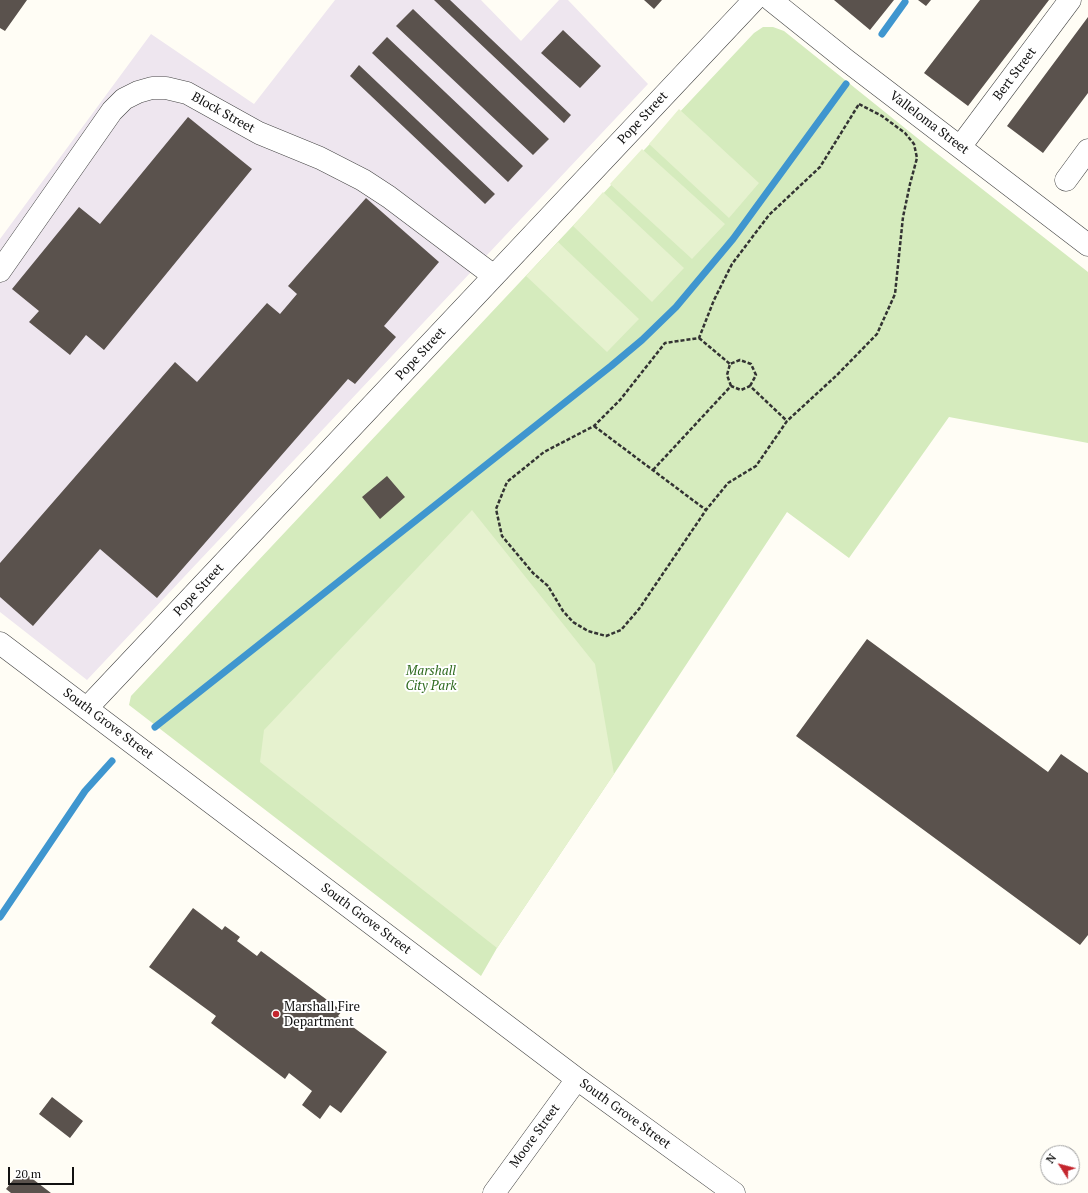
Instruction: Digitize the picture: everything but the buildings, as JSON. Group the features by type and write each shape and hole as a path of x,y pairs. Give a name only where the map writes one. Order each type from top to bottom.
{"street":[{"name":"Pope Street","path":"87,708 754,0"},
{"name":"Valleloma Street","path":"771,0 846,60 1088,245"},
{"name":"Bert Street","path":"960,147 1070,0"},
{"name":"Block Street","path":"0,271 112,111 124,99 138,92 152,88 166,88 187,93 259,133 320,158 363,180 389,196 494,276"},
{"path":"1066,180 1088,150"},
{"name":"South Grove Street","path":"0,643 577,1079 734,1193"},
{"name":"Moore Street","path":"494,1193 577,1079"}],"path":[{"path":"699,338 714,300 732,264 770,215 820,167 859,104 882,116 905,133 914,144 917,158 902,217 895,294 877,334 837,375 787,421 756,466 728,483 706,510 639,609 621,630 606,636 588,631 573,622 563,611 548,586 533,573 502,536 496,509 507,482 544,452 594,426 620,400 666,343 699,338 730,364"},
{"path":"740,360 751,364 756,375 750,386 741,390 731,386 727,375 730,364 740,360"},
{"path":"653,470 731,386"},
{"path":"750,386 787,421"},
{"path":"594,426 706,510"}],"shaded area":[{"path":"335,0 481,0 521,41 559,0 568,0 648,84 87,680 0,612 0,239 151,34 254,104"}],"green space":[{"name":"Marshall City Park","path":"763,27 773,27 784,31 1088,272 1088,443 949,417 849,558 787,512 497,948 481,976 129,705 131,696 754,33"},
{"path":"679,109 759,183 729,218 649,144"},
{"path":"642,149 725,224 692,259 610,184"},
{"path":"603,192 684,268 652,302 573,226"},
{"path":"558,242 639,319 607,352 526,276"},
{"path":"472,510 595,664 614,774 497,948 260,762 264,730"}],"waterway":[{"path":"882,34 905,2"},
{"path":"155,727 642,340 676,307 733,239 846,84"},
{"path":"0,917 85,791 112,761"}],"place":[{"name":"Marshall Fire Department","path":"276,1014"}]}
